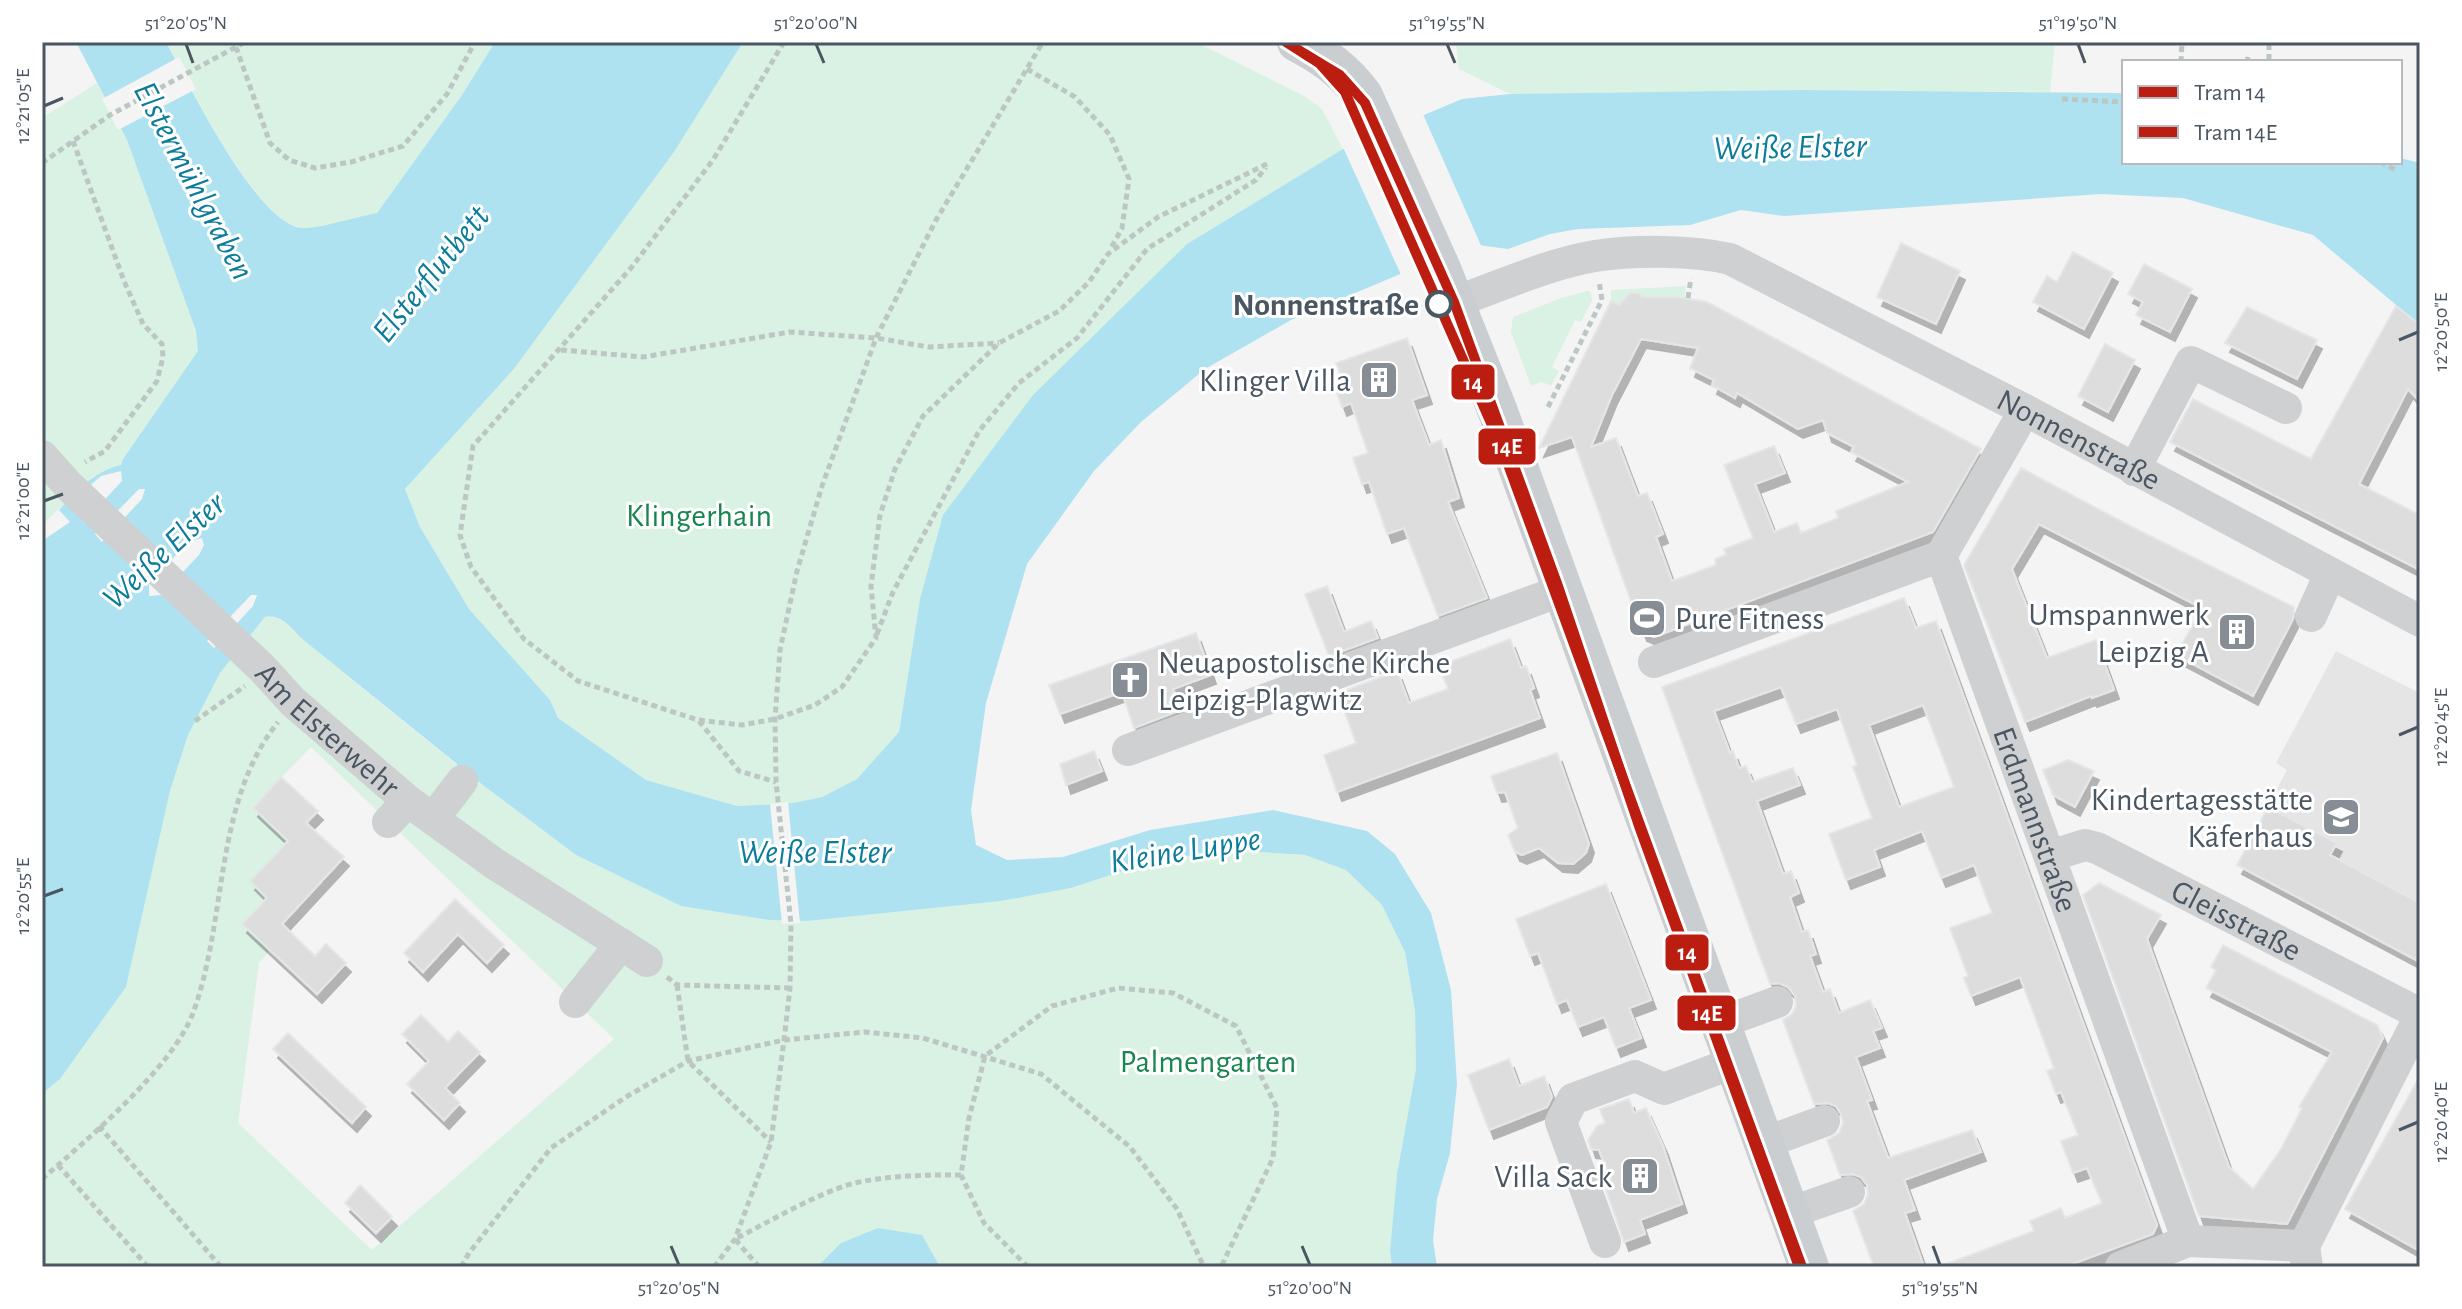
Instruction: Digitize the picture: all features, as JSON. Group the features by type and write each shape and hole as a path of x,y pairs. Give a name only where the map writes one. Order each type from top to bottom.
{"main road":[{"path":"1297,42 1341,69 1363,96 1448,286 1494,400 1809,1267"}],"street":[{"name":"Nonnenstraße","path":"1448,286 1596,256 1695,253 1730,259 2025,410 2420,621"},
{"path":"2134,470 2191,362 2286,408"},
{"path":"1654,662 1941,556 2025,410"},
{"name":"Am Elsterwehr","path":"57,472 410,814 486,874 634,953"},
{"name":"Erdmannstraße","path":"1941,556 2188,1241"},
{"path":"2311,616 2330,574"},
{"path":"1128,750 1563,590"},
{"path":"410,814 462,781"},
{"name":"Gleisstraße","path":"2050,856 2085,845 2097,848 2420,1015"},
{"path":"575,1002 634,953"},
{"path":"1720,1023 1777,1002"},
{"path":"2121,1267 2188,1241 2305,1256 2420,1015"},
{"path":"1605,1242 1561,1122 1573,1099 1635,1076 1664,1089 1735,1062"},
{"path":"1764,1143 1824,1121"},
{"path":"1789,1213 1849,1192"}],"path":[{"path":"42,163 110,115 245,42"},
{"path":"236,47 270,143 289,160 315,168 351,162 403,146 447,94 475,42"},
{"path":"784,42 713,160 631,268 473,446 460,535 471,567 524,639 578,681 698,720 742,725 775,719 815,705 842,687 876,638 893,592 972,443 989,419 1019,383 1077,338 1147,249 1256,180 1269,163 1158,217 1108,254"},
{"path":"714,1267 735,1239 771,1142 784,1040 790,988 791,924 776,782 775,719 780,650 797,571 822,486 876,338 936,220 1043,42"},
{"path":"2269,42 2269,60"},
{"path":"876,638 871,586 880,515 895,469 923,416 999,343 1059,311 1089,282 1122,228 1129,179 1110,135 1075,97 1027,69"},
{"path":"2062,99 2122,102"},
{"path":"57,472 105,451 157,381 163,357 162,344 143,324 124,281 73,141"},
{"path":"2384,164 2396,170"},
{"path":"1548,407 1602,300 1596,256"},
{"path":"560,350 643,357 790,332 876,338 929,347 999,343"},
{"path":"195,721 242,689 261,667"},
{"path":"42,1179 167,1059 193,1014 208,958 235,809 260,744 293,702"},
{"path":"698,720 739,771 776,782"},
{"path":"634,953 677,985 790,988"},
{"path":"677,985 688,1061 771,1142"},
{"path":"1028,1267 984,1223 961,1175 969,1118 985,1056 1052,1006 1118,988 1173,993 1236,1026 1277,1108 1273,1158 1221,1267"},
{"path":"461,1267 551,1148 626,1097 688,1061 784,1040 865,1032 923,1038 1041,1074 1130,1147 1177,1209 1204,1267"},
{"path":"99,1126 221,1267"},
{"path":"58,1165 148,1267"},
{"path":"735,1239 795,1208 853,1184 906,1175 961,1175"},
{"path":"735,1239 759,1267"}],"shaded area":[{"name":"Kindertagesstätte Käferhaus","path":"2336,651 2420,693 2420,954 2417,961 2237,865 2287,770 2276,763"}],"green space":[{"path":"495,42 462,95 377,213 311,228 286,221 266,204 246,179 226,150 167,43"},
{"name":"Klingerhain","path":"743,42 1196,42 1306,97 1322,109 1343,149 1187,244 920,599 899,732 857,779 822,797 793,803 737,806 646,780 558,718 550,700 469,609 420,527 405,489 513,370 674,152"},
{"path":"1456,42 2055,42 2050,92 1805,90 1510,94 1459,69"},
{"path":"97,83 127,140 196,331 199,351 121,465 93,476 42,525 42,118"},
{"path":"1686,286 1684,298 1680,299 1642,297 1639,293 1630,293 1622,306 1611,301 1611,290"},
{"path":"1591,292 1592,301 1581,322 1575,320 1552,367 1559,371 1551,386 1542,382 1531,386 1511,332 1513,317"},
{"name":"Palmengarten","path":"265,617 280,617 301,638 457,765 456,777 475,780 576,855 681,906 769,920 807,921 1001,901 1071,888 1163,858 1246,851 1305,855 1346,870 1382,905 1405,952 1415,1011 1416,1069 1397,1174 1390,1251 1392,1267 42,1267 42,1094 60,1079 126,987 170,791 188,735 220,673","holes":["311,747 614,1039 372,1250 238,1123 259,963 270,950 243,923 267,898 250,881 276,854 293,870 305,857 253,807"]}],"water":[{"path":"76,42 166,42 207,118 245,179 265,204 285,221 303,228 377,213 462,95 495,42 743,42 674,152 513,370 405,489 420,527 469,609 550,700 558,718 646,780 737,806 793,803 822,797 857,779 899,732 920,599 943,515 1033,395 1187,244 1343,149 1462,99 1510,94 1805,90 2122,93 2122,164 2402,164 2402,158 2420,163 2420,325 2313,235 2183,198 2101,194 1784,216 1741,210 1690,225 1578,229 1550,234 1508,249 1478,245 1455,251 1291,320 1205,369 1141,422 1094,471 1027,564 986,703 971,810 976,845 1007,860 1063,857 1150,830 1273,810 1367,831 1395,854 1431,913 1451,990 1457,1084 1450,1153 1437,1199 1433,1240 1437,1267 1392,1267 1390,1251 1397,1174 1416,1069 1415,1011 1405,952 1382,905 1346,870 1305,855 1246,851 1163,858 1071,888 1001,901 807,921 769,920 681,906 576,855 476,780 456,777 457,764 276,617 265,617 220,673 188,735 170,791 126,987 60,1079 42,1094 42,541 70,522 59,510 79,489 101,472 121,465 198,351 196,331 127,140","holes":["121,471 122,481 83,523 86,489 101,476","139,489 145,489 142,499 102,542 95,534","202,538 204,545 199,555 161,595 149,596 149,584 187,543","251,595 257,595 253,606 214,648 207,641"]},
{"path":"878,1228 922,1235 940,1267 817,1267 841,1243"}],"pier":[{"path":"179,57 196,89 118,130 102,99"},
{"path":"1422,112 1483,250 1456,255 1402,277 1342,145"},
{"path":"788,802 800,923 782,924 770,804"}],"building":[{"path":"1901,243 1960,271 1936,324 1877,297"},
{"path":"2073,252 2113,273 2084,329 2033,302 2047,276 2057,282"},
{"path":"2144,264 2192,289 2170,332 2136,315 2143,302 2128,294"},
{"path":"1630,293 1639,293 1642,297 1678,297 1707,302 1981,449 1933,532 1654,637 1642,632 1572,437 1539,448 1611,301 1619,305","holes":["1641,339 1698,348 1690,368 1714,380 1712,385 1735,398 1737,393 1798,429 1823,420 1827,433 1854,447 1851,452 1908,482 1836,511 1838,518 1801,533 1797,523 1774,532 1755,484 1785,473 1774,446 1724,465 1753,538 1724,549 1726,555 1715,559 1716,565 1672,581 1656,537 1663,534 1647,493 1638,496 1616,438 1591,447 1612,395"]},
{"path":"2396,306 2420,325 2420,402 2408,389 2359,484 2420,515 2420,570 2170,442 2193,399 2311,459"},
{"path":"2247,307 2317,340 2297,379 2225,343"},
{"path":"1407,338 1427,395 1412,400 1429,445 1441,440 1459,498 1448,502 1487,598 1438,616 1404,528 1387,534 1369,482 1362,484 1353,458 1368,453 1351,403 1342,407 1333,382 1342,378 1336,363"},
{"path":"2105,344 2135,360 2108,412 2078,396"},
{"path":"2021,468 2294,607 2293,619 2253,696 2176,655 2202,608 2039,524 2012,569 2047,658 2096,640 2114,690 2025,722 1964,565"},
{"path":"1327,586 1344,632 1371,621 1378,638 1329,656 1305,594"},
{"path":"1904,598 1916,628 1936,621 2157,1225 2153,1234 2064,1267 1944,1267 2034,1231 2030,1221 2061,1208 2065,1218 2102,1203 2087,1168 2073,1173 2061,1141 2078,1135 2061,1092 2056,1094 2047,1071 2054,1068 2020,977 1971,996 1964,978 1968,976 1950,928 1992,913 1974,865 1941,878 1922,831 1874,850 1880,867 1846,880 1829,834 1872,818 1853,767 1857,765 1837,709 1796,724 1781,687 1714,711 1730,753 1733,751 1739,768 1746,766 1752,782 1793,768 1800,785 1757,801 1783,874 1791,871 1799,893 1790,897 1802,932 1808,930 1816,954 1810,956 1823,992 1830,989 1839,1013 1870,1000 1882,1028 1873,1031 1880,1048 1856,1057 1872,1100 1867,1101 1888,1158 1972,1130 1981,1152 1904,1180 1915,1210 1905,1213 1924,1267 1874,1267 1853,1211 1864,1204 1868,1195 1867,1185 1861,1177 1853,1174 1840,1175 1827,1140 1839,1133 1843,1123 1841,1114 1836,1106 1828,1103 1814,1104 1783,1020 1792,1014 1796,1006 1795,996 1788,987 1779,983 1770,984 1662,687","holes":["1923,705 1954,787 1899,807 1869,725"]},
{"name":"Neuapostolische Kirche Leipzig-Plagwitz","path":"1196,633 1211,675 1173,689 1181,710 1134,728 1122,692 1060,714 1049,685"},
{"path":"1510,639 1521,668 1526,666 1540,718 1337,792 1324,755 1356,743 1338,693 1397,671 1409,703 1448,689 1439,666"},
{"path":"1094,751 1102,771 1066,785 1060,764"},
{"path":"1557,753 1589,844 1586,853 1573,864 1558,863 1539,848 1522,855 1515,852 1508,835 1518,828 1505,792 1497,793 1491,776"},
{"path":"2068,760 2094,771 2075,807 2053,795 2043,770"},
{"path":"281,777 318,811 306,823 344,857 282,924 315,956 326,944 346,963 317,994 242,924 267,898 250,881 288,841 253,808"},
{"path":"2268,807 2337,843 2330,855 2420,903 2420,962 2237,865"},
{"path":"2099,883 2161,915 2147,939 2229,1167 2253,1189 2281,1149 2302,1108 2299,1107 2332,1052 2206,988 2216,970 2211,967 2223,945 2377,1025 2383,1038 2287,1224 2199,1216 2083,895"},
{"path":"1606,884 1651,1000 1629,1008 1641,1038 1616,1048 1604,1017 1578,1027 1567,1000 1557,1004 1538,953 1530,956 1516,919"},
{"path":"455,899 504,945 487,963 458,934 423,972 404,953"},
{"path":"421,1015 448,1042 458,1031 480,1052 445,1088 460,1103 444,1120 407,1084 429,1061 402,1034"},
{"path":"288,1033 366,1107 352,1123 273,1049"},
{"path":"1509,1059 1519,1086 1544,1076 1552,1097 1547,1107 1489,1130 1468,1075"},
{"path":"2420,1076 2420,1251 2345,1209"},
{"name":"Villa Sack","path":"1629,1099 1634,1113 1646,1108 1663,1146 1682,1204 1640,1220 1645,1234 1624,1242 1605,1187 1612,1184 1599,1150 1591,1149 1588,1140 1597,1126 1605,1123 1600,1109"},
{"path":"360,1185 392,1217 376,1233 345,1203"}],"tram line":[{"name":"14","path":"1286,42 1319,63 1345,92 1502,448 1802,1267"},
{"name":"14E","path":"1305,54 1340,75 1365,103 1454,302 1799,1267"}],"place":[{"name":"Nonnenstraße","path":"1439,304"},
{"name":"Klinger Villa","path":"1379,380"},
{"name":"Pure Fitness","path":"1647,618"},
{"name":"Umspannwerk Leipzig A","path":"2237,632"},
{"name":"Neuapostolische Kirche Leipzig-Plagwitz","path":"1130,680"},
{"name":"Kindertagesstätte Käferhaus","path":"2341,817"},
{"name":"Villa Sack","path":"1640,1176"}],"water label":[{"name":"Weiße Elster","path":"1790,146"},
{"name":"Elstermühlgraben","path":"195,180"},
{"name":"Elsterflutbett","path":"430,273"},
{"name":"Weiße Elster","path":"163,550"},
{"name":"Kleine Luppe","path":"1185,849"},
{"name":"Weiße Elster","path":"815,851"}]}
